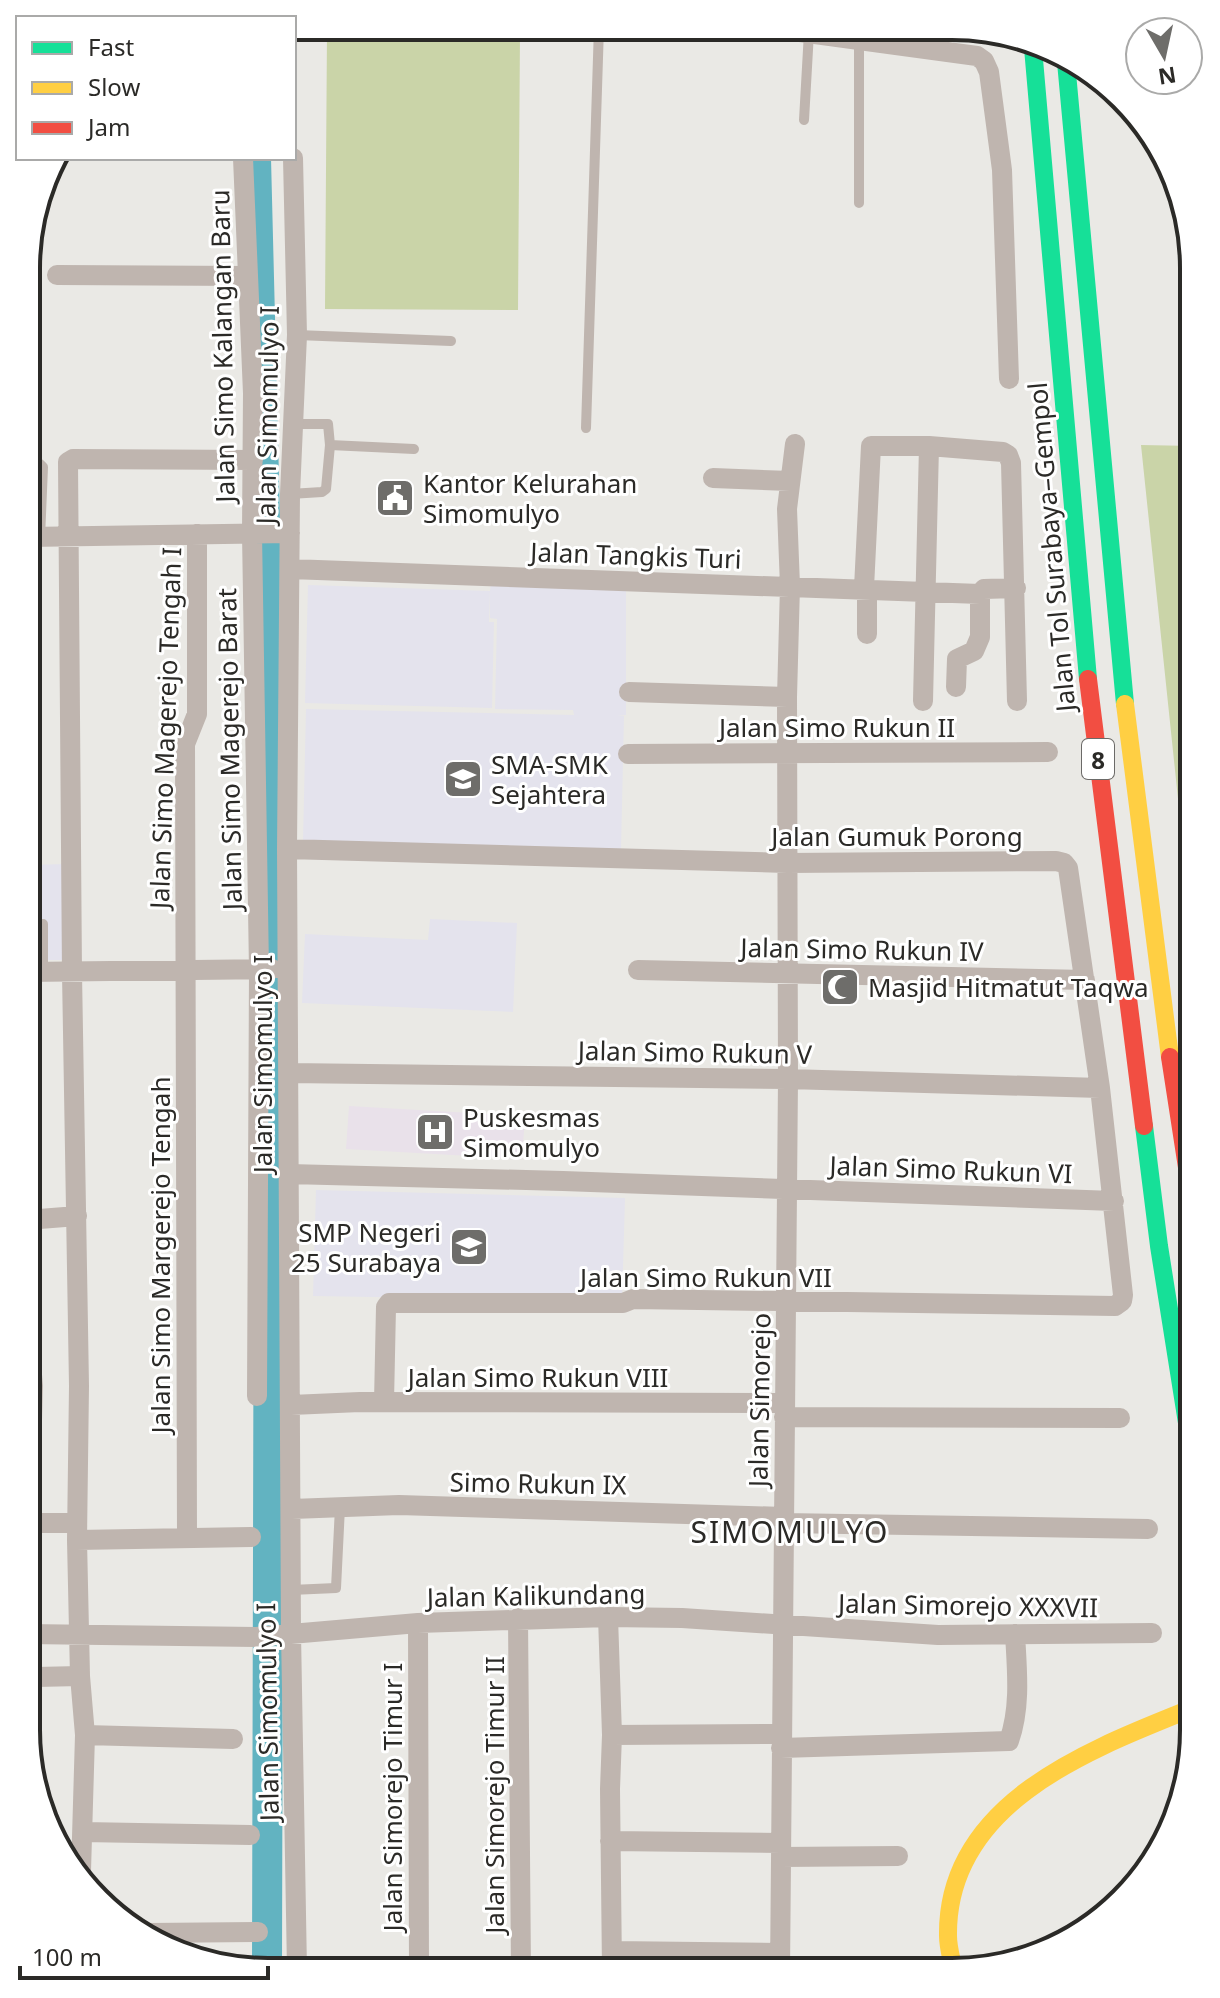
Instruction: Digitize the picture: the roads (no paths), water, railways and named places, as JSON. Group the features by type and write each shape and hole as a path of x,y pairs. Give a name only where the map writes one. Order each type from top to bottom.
{"highway":[{"name":"Jalan Tol Surabaya–Gempol","path":"1034,55 1091,708 1159,1246 1180,1379"},
{"name":"8","path":"1067,72 1128,741 1180,1123"},
{"path":"950,1958 947,1915 952,1886 970,1851 996,1817 1032,1786 1071,1761 1180,1713"},
{"path":"984,1867 1008,1829 1050,1796 1100,1769"},
{"path":"967,1923 971,1899"}],"street":[{"path":"866,40 977,56 984,61 989,72 1002,170 1009,379"},
{"name":"Jalan Simo Kalangan Baru","path":"243,160 254,533"},
{"name":"Jalan Simomulyo I","path":"293,160 297,335 290,494 284,533 290,569 286,969 292,1509 291,1590 277,1635 296,1958"},
{"path":"57,275 247,276"},
{"name":"Jalan Simorejo","path":"780,1958 787,1302 787,697 790,586 787,509 795,444"},
{"path":"867,634 871,446 929,446 1003,452 1011,463 1017,701"},
{"path":"923,701 929,446"},
{"path":"82,1860 85,1735 80,1676 77,1531 79,1386 72,973 70,459 253,460"},
{"path":"713,478 790,481"},
{"name":"Jalan Simo Magerejo Barat","path":"254,533 261,970 257,1396"},
{"path":"40,538 284,533"},
{"name":"Jalan Simo Magerejo Tengah I","path":"186,972 185,744 197,714 197,534"},
{"name":"Jalan Tangkis Turi","path":"290,569 980,594 984,589 1016,588"},
{"path":"956,687 957,659 974,651 980,637 980,594"},
{"path":"629,692 787,697"},
{"name":"Jalan Simo Rukun II","path":"628,754 1048,752"},
{"name":"Jalan Gumuk Porong","path":"287,849 787,863 1064,863 1068,868 1100,1088 1122,1301"},
{"path":"40,972 286,969"},
{"name":"Jalan Simo Rukun IV","path":"638,970 1085,980"},
{"name":"Jalan Simo Margerejo Tengah","path":"186,972 187,1538"},
{"name":"Jalan Simo Rukun V","path":"289,1073 788,1079 1100,1088"},
{"name":"Jalan Simo Rukun VI","path":"289,1174 1114,1201"},
{"path":"40,1219 77,1216"},
{"name":"Jalan Simo Rukun VII","path":"384,1402 386,1307 389,1303 623,1303 633,1299 1115,1306 1122,1301"},
{"name":"Jalan Simo Rukun VIII","path":"291,1405 384,1402 1120,1418"},
{"name":"Simo Rukun IX","path":"292,1509 399,1505 579,1509 783,1520 1148,1529"},
{"path":"40,1525 77,1531 187,1538 251,1537"},
{"path":"608,1617 612,1735 612,1958"},
{"name":"Jalan Kalikundang","path":"40,1634 277,1635 518,1618 682,1618 783,1625"},
{"name":"Jalan Simorejo Timur II","path":"518,1618 521,1958"},
{"name":"Jalan Simorejo Timur I","path":"418,1623 419,1958"},
{"name":"Jalan Simorejo XXXVII","path":"783,1625 938,1635 1152,1633"},
{"path":"612,1735 781,1741 1009,1741 1017,1690 1015,1634"},
{"path":"40,1677 80,1676"},
{"path":"85,1735 233,1739"},
{"path":"83,1832 250,1835"},
{"path":"610,1841 898,1856"},
{"path":"165,1933 258,1932"}],"lane":[{"path":"586,428 599,40"},
{"path":"804,120 809,40"},
{"path":"859,40 859,203"},
{"path":"297,335 451,341"},
{"path":"290,494 322,492 326,489 330,445 328,424 293,424"},
{"path":"330,445 414,449"},
{"path":"40,464 43,467 40,491"},
{"path":"40,942 43,924"},
{"path":"291,1590 336,1588 340,1507"}],"waterway":[{"path":"256,160 270,718 267,1958"}],"place":[{"name":"Kantor Kelurahan Simomulyo","path":"395,498"},
{"name":"SMA-SMK Sejahtera","path":"463,779"},
{"name":"Masjid Hitmatut Taqwa","path":"840,987"},
{"name":"Puskesmas Simomulyo","path":"435,1132"},
{"name":"SMP Negeri 25 Surabaya","path":"469,1247"}],"district":[{"name":"SIMOMULYO","path":"790,1531"}]}
